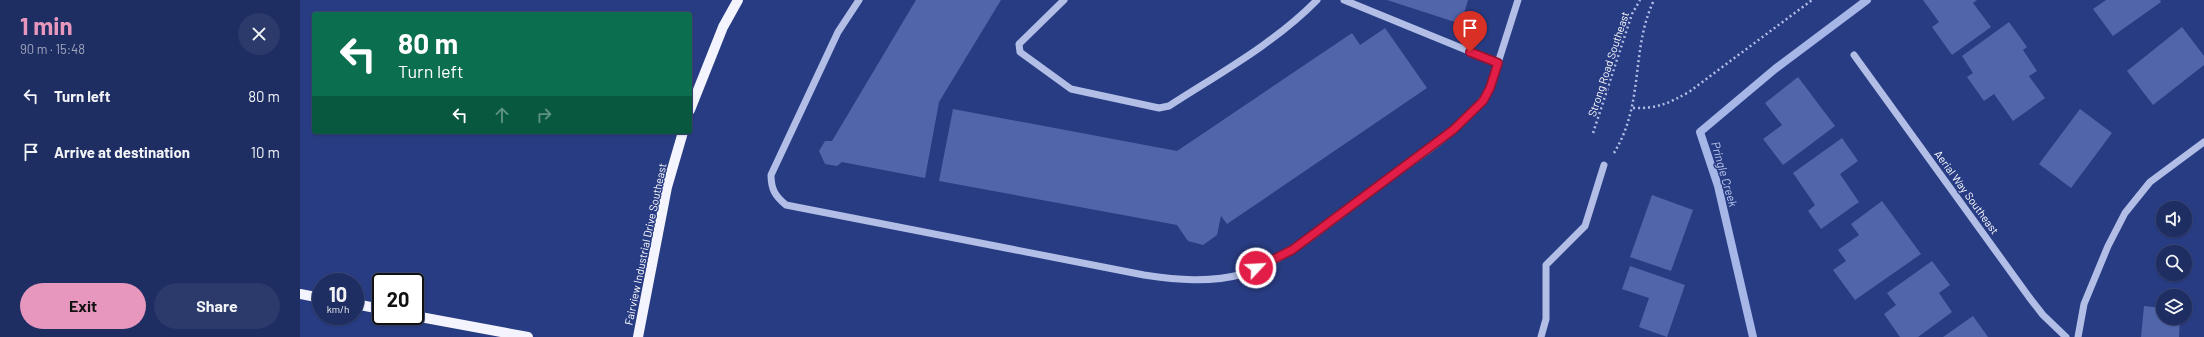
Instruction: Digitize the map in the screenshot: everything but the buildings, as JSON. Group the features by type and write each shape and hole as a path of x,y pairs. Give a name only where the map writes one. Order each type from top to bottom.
{"main road":[{"path":"692,105 723,27 738,0"},
{"name":"Fairview Industrial Drive Southeast","path":"638,337 667,187 682,134"},
{"path":"300,294 312,296"},
{"path":"424,318 528,337"}],"street":[{"path":"859,0 838,32 771,175 771,186 776,197 786,205 1144,275 1181,280 1214,279 1244,274 1292,250 1453,130 1483,101 1490,88 1518,0"},
{"path":"1062,0 1019,44 1020,52 1071,89 1159,108 1169,106 1269,41 1295,23 1317,0"},
{"path":"1344,0 1498,63"},
{"name":"Aerial Way Southeast","path":"1854,55 2043,315 2066,337"},
{"path":"2078,337 2084,304 2108,246 2125,213 2150,182 2204,142"},
{"path":"1541,337 1546,319 1546,265 1585,226 1604,165"}],"path":[{"name":"Strong Road Southeast","path":"1593,133 1632,14 1640,0"},
{"path":"1604,165 1627,129 1633,108 1640,47 1645,22 1654,0"},
{"path":"1633,108 1654,108 1689,92 1812,0"}],"waterway":[{"name":"Pringle Creek","path":"1753,337 1718,186 1700,132 1775,69 1867,0"}],"route":[{"path":"1256,268 1292,250 1453,130 1483,101 1490,88 1498,63 1470,52"}]}
